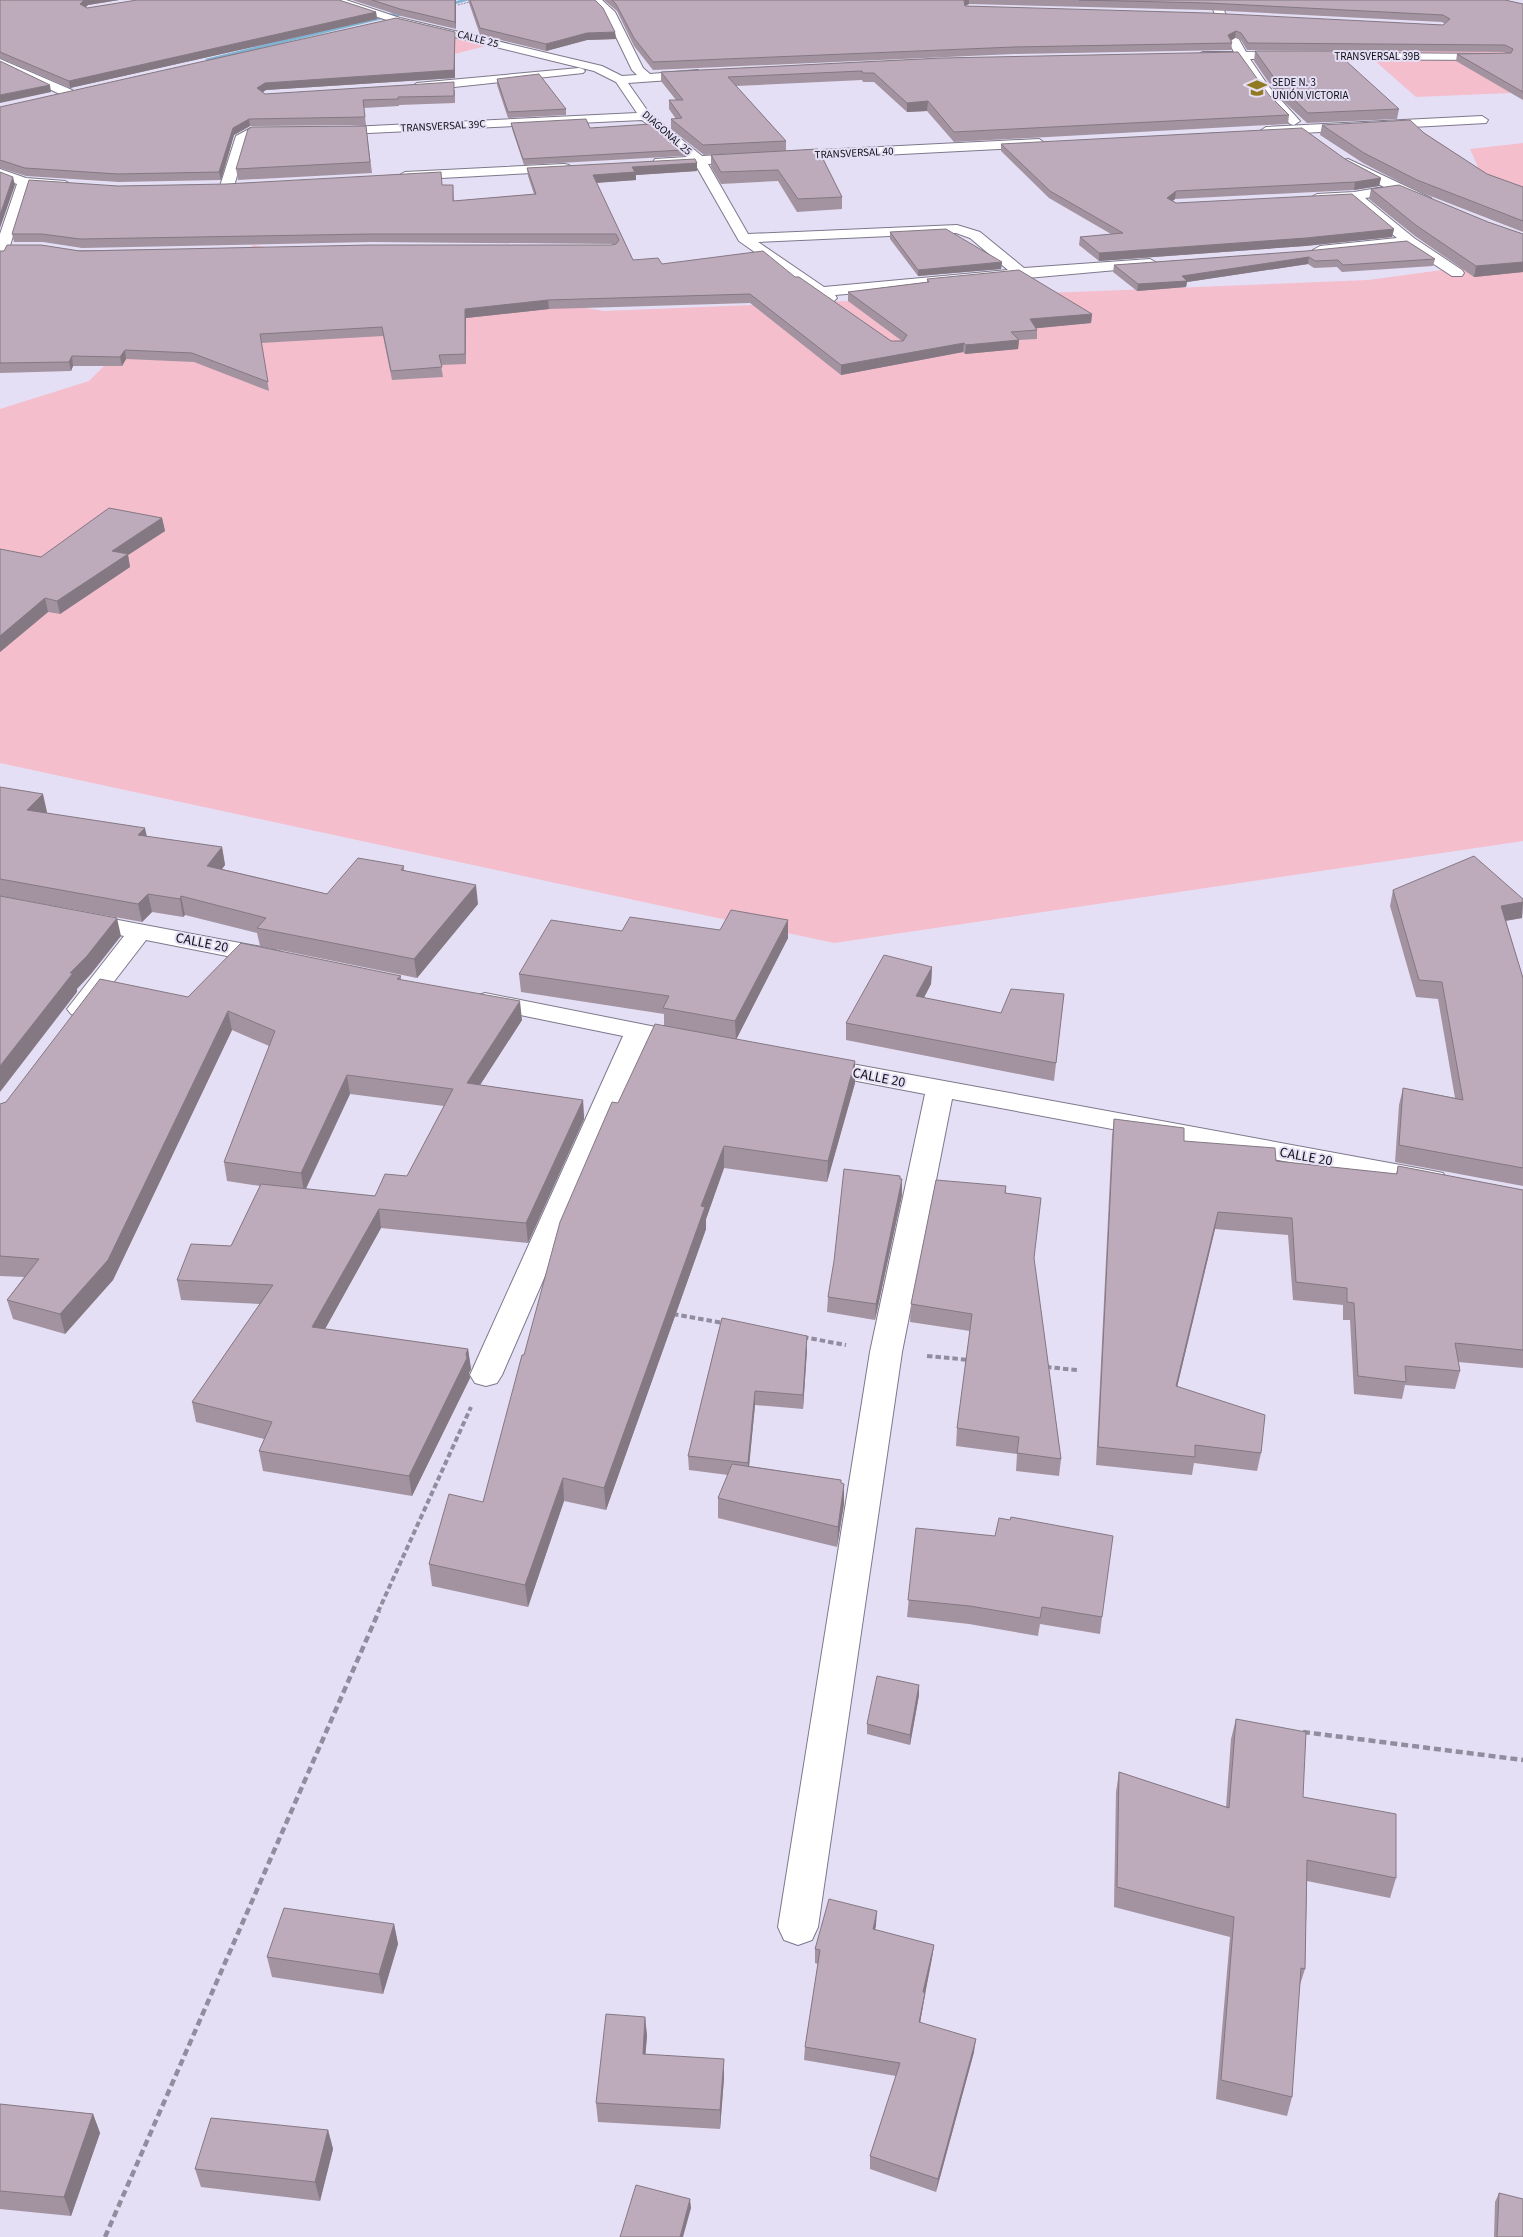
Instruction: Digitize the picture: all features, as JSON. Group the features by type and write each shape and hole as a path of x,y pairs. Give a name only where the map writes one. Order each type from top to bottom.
{"street":[{"name":"CALLE 25","path":"336,0 379,19 394,19 598,68 620,80"},
{"path":"596,0 610,12 638,70 645,76"},
{"path":"1218,11 1240,55 1270,98 1302,129 1318,141"},
{"name":"TRANSVERSAL 39B","path":"1193,55 1504,57"},
{"path":"0,62 73,92 51,97"},
{"path":"401,88 598,68"},
{"path":"620,80 645,76 714,73"},
{"name":"DIAGONAL 25","path":"620,80 644,116 699,160"},
{"name":"TRANSVERSAL 39C","path":"319,132 644,116"},
{"path":"1253,132 1482,120"},
{"path":"227,186 242,136 251,132 291,133"},
{"name":"TRANSVERSAL 40","path":"650,163 1056,142"},
{"path":"1334,153 1398,189 1440,206"},
{"path":"699,160 744,238 844,308"},
{"path":"394,177 581,167"},
{"path":"0,173 24,182 81,186"},
{"path":"6,250 24,182"},
{"path":"1305,198 1354,196 1398,189"},
{"path":"1354,196 1409,240 1456,273"},
{"path":"744,238 957,229 975,235 1021,273"},
{"path":"1305,252 1409,240"},
{"path":"821,292 1021,273 1168,262"},
{"name":"CALLE 20","path":"56,915 297,962"},
{"path":"64,1030 140,931"},
{"path":"462,996 706,1045"},
{"path":"486,1375 638,1032"},
{"name":"CALLE 20","path":"794,1062 1455,1184"},
{"path":"798,1927 886,1352 940,1090"}],"path":[{"path":"671,1314 730,1324"},
{"path":"798,1336 886,1352 972,1360"},
{"path":"1039,1367 1078,1370"},
{"path":"105,2237 357,1660 486,1375"},
{"path":"1296,1731 1523,1760"}],"shaded area":[{"path":"1348,37 1523,44 1486,77 1511,93 1416,97"},
{"path":"457,38 486,46 423,62 396,54"},
{"path":"1523,143 1523,197 1481,174 1470,149"},
{"path":"254,245 603,311 1368,280 1523,259 1523,841 834,943 0,763 0,409 89,381 191,279"}],"building":[{"path":"0,0 84,0 80,4 87,8 137,0 339,0 376,12 69,81 0,52"},
{"path":"372,0 455,0 455,22 400,9"},
{"path":"470,0 595,0 603,8 615,32 587,33 546,44 480,28"},
{"path":"612,0 964,0 965,6 1208,13 1443,25 1450,19 1443,15 1208,3 1079,0 1505,0 1523,4 1523,92 1457,54 1511,53 1513,49 1505,45 1248,43 1241,33 1236,31 1228,35 1232,43 1014,47 653,62 634,38"},
{"path":"396,18 455,32 454,70 265,83 257,88 265,94 454,82 454,96 363,100 365,117 249,119 233,128 219,172 118,174 25,168 0,160 0,107"},
{"path":"1255,51 1335,51 1399,109 1308,113 1280,86"},
{"path":"1238,52 1269,95 1289,115 954,132 928,101 907,103 874,73 863,73 862,71 728,77 786,141 703,145 671,119 682,118 669,100 683,100 661,72 942,58"},
{"path":"0,61 50,85 0,95"},
{"path":"539,74 566,109 508,112 497,79"},
{"path":"586,119 590,128 651,124 683,150 523,159 511,123"},
{"path":"1410,120 1424,133 1487,174 1523,187 1523,221 1417,180 1364,153 1322,125"},
{"path":"366,126 370,162 236,169 248,129 252,127"},
{"path":"1302,128 1345,159 1381,178 1355,182 1176,191 1167,198 1176,203 1352,194 1394,229 1306,238 1099,253 1080,237 1123,233 1050,191 1001,144"},
{"path":"818,149 842,197 798,199 778,170 721,172 711,155"},
{"path":"695,159 697,163 632,167 635,172 593,175 633,260 658,258 662,264 763,251 795,277 799,277 891,341 903,341 907,335 848,292 929,282 927,279 1019,270 1092,314 1030,319 1037,330 1011,332 1019,340 966,345 964,343 841,365 750,294 548,300 465,309 465,354 439,355 442,367 391,371 382,327 260,334 268,382 192,353 125,350 120,357 72,356 69,362 0,363 0,251 4,251 7,245 41,245 80,251 370,245 611,245 616,244 619,240 616,234 370,234 80,239 42,234 12,234 29,180 118,186 226,184 441,172 442,185 453,185 453,201 536,194 527,168"},
{"path":"0,172 13,177 0,215"},
{"path":"1399,185 1488,222 1523,234 1523,262 1476,266 1417,226 1371,189"},
{"path":"946,229 1002,262 918,270 890,232"},
{"path":"1407,241 1435,259 1343,265 1338,260 1315,261 1309,257 1182,276 1187,281 1138,284 1114,265 1306,251"},
{"path":"109,508 162,518 112,551 128,554 57,601 45,598 0,636 0,549 41,557"},
{"path":"0,787 43,794 27,810 145,828 138,835 222,847 207,866 327,894 358,858 404,866 401,870 476,885 414,959 257,928 266,918 181,896 180,899 148,894 138,904 0,879"},
{"path":"1474,856 1523,899 1523,902 1501,906 1523,978 1523,1168 1399,1145 1403,1088 1463,1100 1442,982 1419,980 1393,890"},
{"path":"0,896 117,918 87,956 70,973 73,973 0,1066"},
{"path":"731,910 788,920 735,1021 663,1008 669,996 519,974 551,920 622,931 630,917 720,930"},
{"path":"241,943 401,976 397,979 520,1001 467,1083 583,1100 526,1223 379,1209 312,1327 468,1349 467,1358 409,1476 259,1451 272,1422 192,1402 273,1285 177,1280 191,1244 231,1246 261,1184 375,1196 385,1174 407,1176 453,1089 347,1075 301,1173 224,1162 275,1031 228,1011 108,1260 60,1314 7,1300 39,1259 0,1256 0,1104 6,1102 100,979 188,997"},
{"path":"884,955 932,967 916,996 1001,1013 1011,989 1064,994 1056,1063 846,1023"},
{"path":"655,1024 855,1061 828,1161 724,1146 701,1206 705,1207 604,1488 563,1478 525,1585 429,1564 449,1494 483,1502 560,1222 612,1102 618,1103"},
{"path":"1114,1119 1184,1128 1184,1141 1275,1148 1276,1161 1397,1174 1398,1166 1523,1190 1523,1350 1455,1343 1460,1371 1405,1366 1406,1382 1358,1376 1354,1303 1347,1302 1347,1288 1296,1282 1292,1218 1218,1212 1176,1386 1265,1415 1261,1453 1195,1445 1195,1457 1098,1447"},
{"path":"844,1169 900,1176 900,1179 902,1179 876,1304 828,1297"},
{"path":"936,1180 1006,1186 1005,1193 1041,1198 1034,1258 1061,1459 1017,1453 1019,1437 957,1428 972,1314 911,1304"},
{"path":"722,1318 807,1336 803,1395 755,1391 748,1463 688,1456"},
{"path":"732,1464 841,1480 841,1483 844,1484 838,1527 718,1498"},
{"path":"1011,1517 1113,1536 1102,1617 1042,1607 1040,1618 970,1606 908,1600 916,1528 995,1536 999,1518 1010,1520"},
{"path":"877,1676 919,1685 910,1735 867,1724"},
{"path":"1236,1719 1306,1732 1303,1797 1396,1814 1396,1878 1307,1860 1305,1969 1301,1968 1292,2097 1221,2080 1234,1917 1117,1887 1119,1772 1229,1808"},
{"path":"829,1899 877,1911 873,1929 934,1945 923,1992 925,1993 919,2022 976,2039 938,2179 870,2156 900,2063 805,2047 820,1950 815,1949"},
{"path":"284,1908 394,1924 379,1974 267,1957"},
{"path":"606,2014 645,2017 643,2054 724,2059 720,2110 596,2103"},
{"path":"0,2104 93,2114 64,2197 0,2191"},
{"path":"211,2118 328,2130 315,2182 195,2169"},
{"path":"636,2185 690,2199 680,2237 620,2237"},
{"path":"1499,2193 1523,2199 1523,2237 1497,2237"}],"waterway":[{"path":"438,7 467,0"},
{"path":"208,59 387,16 415,12"}],"place":[{"name":"SEDE N. 3 UNIÓN VICTORIA","path":"1257,88"}]}
